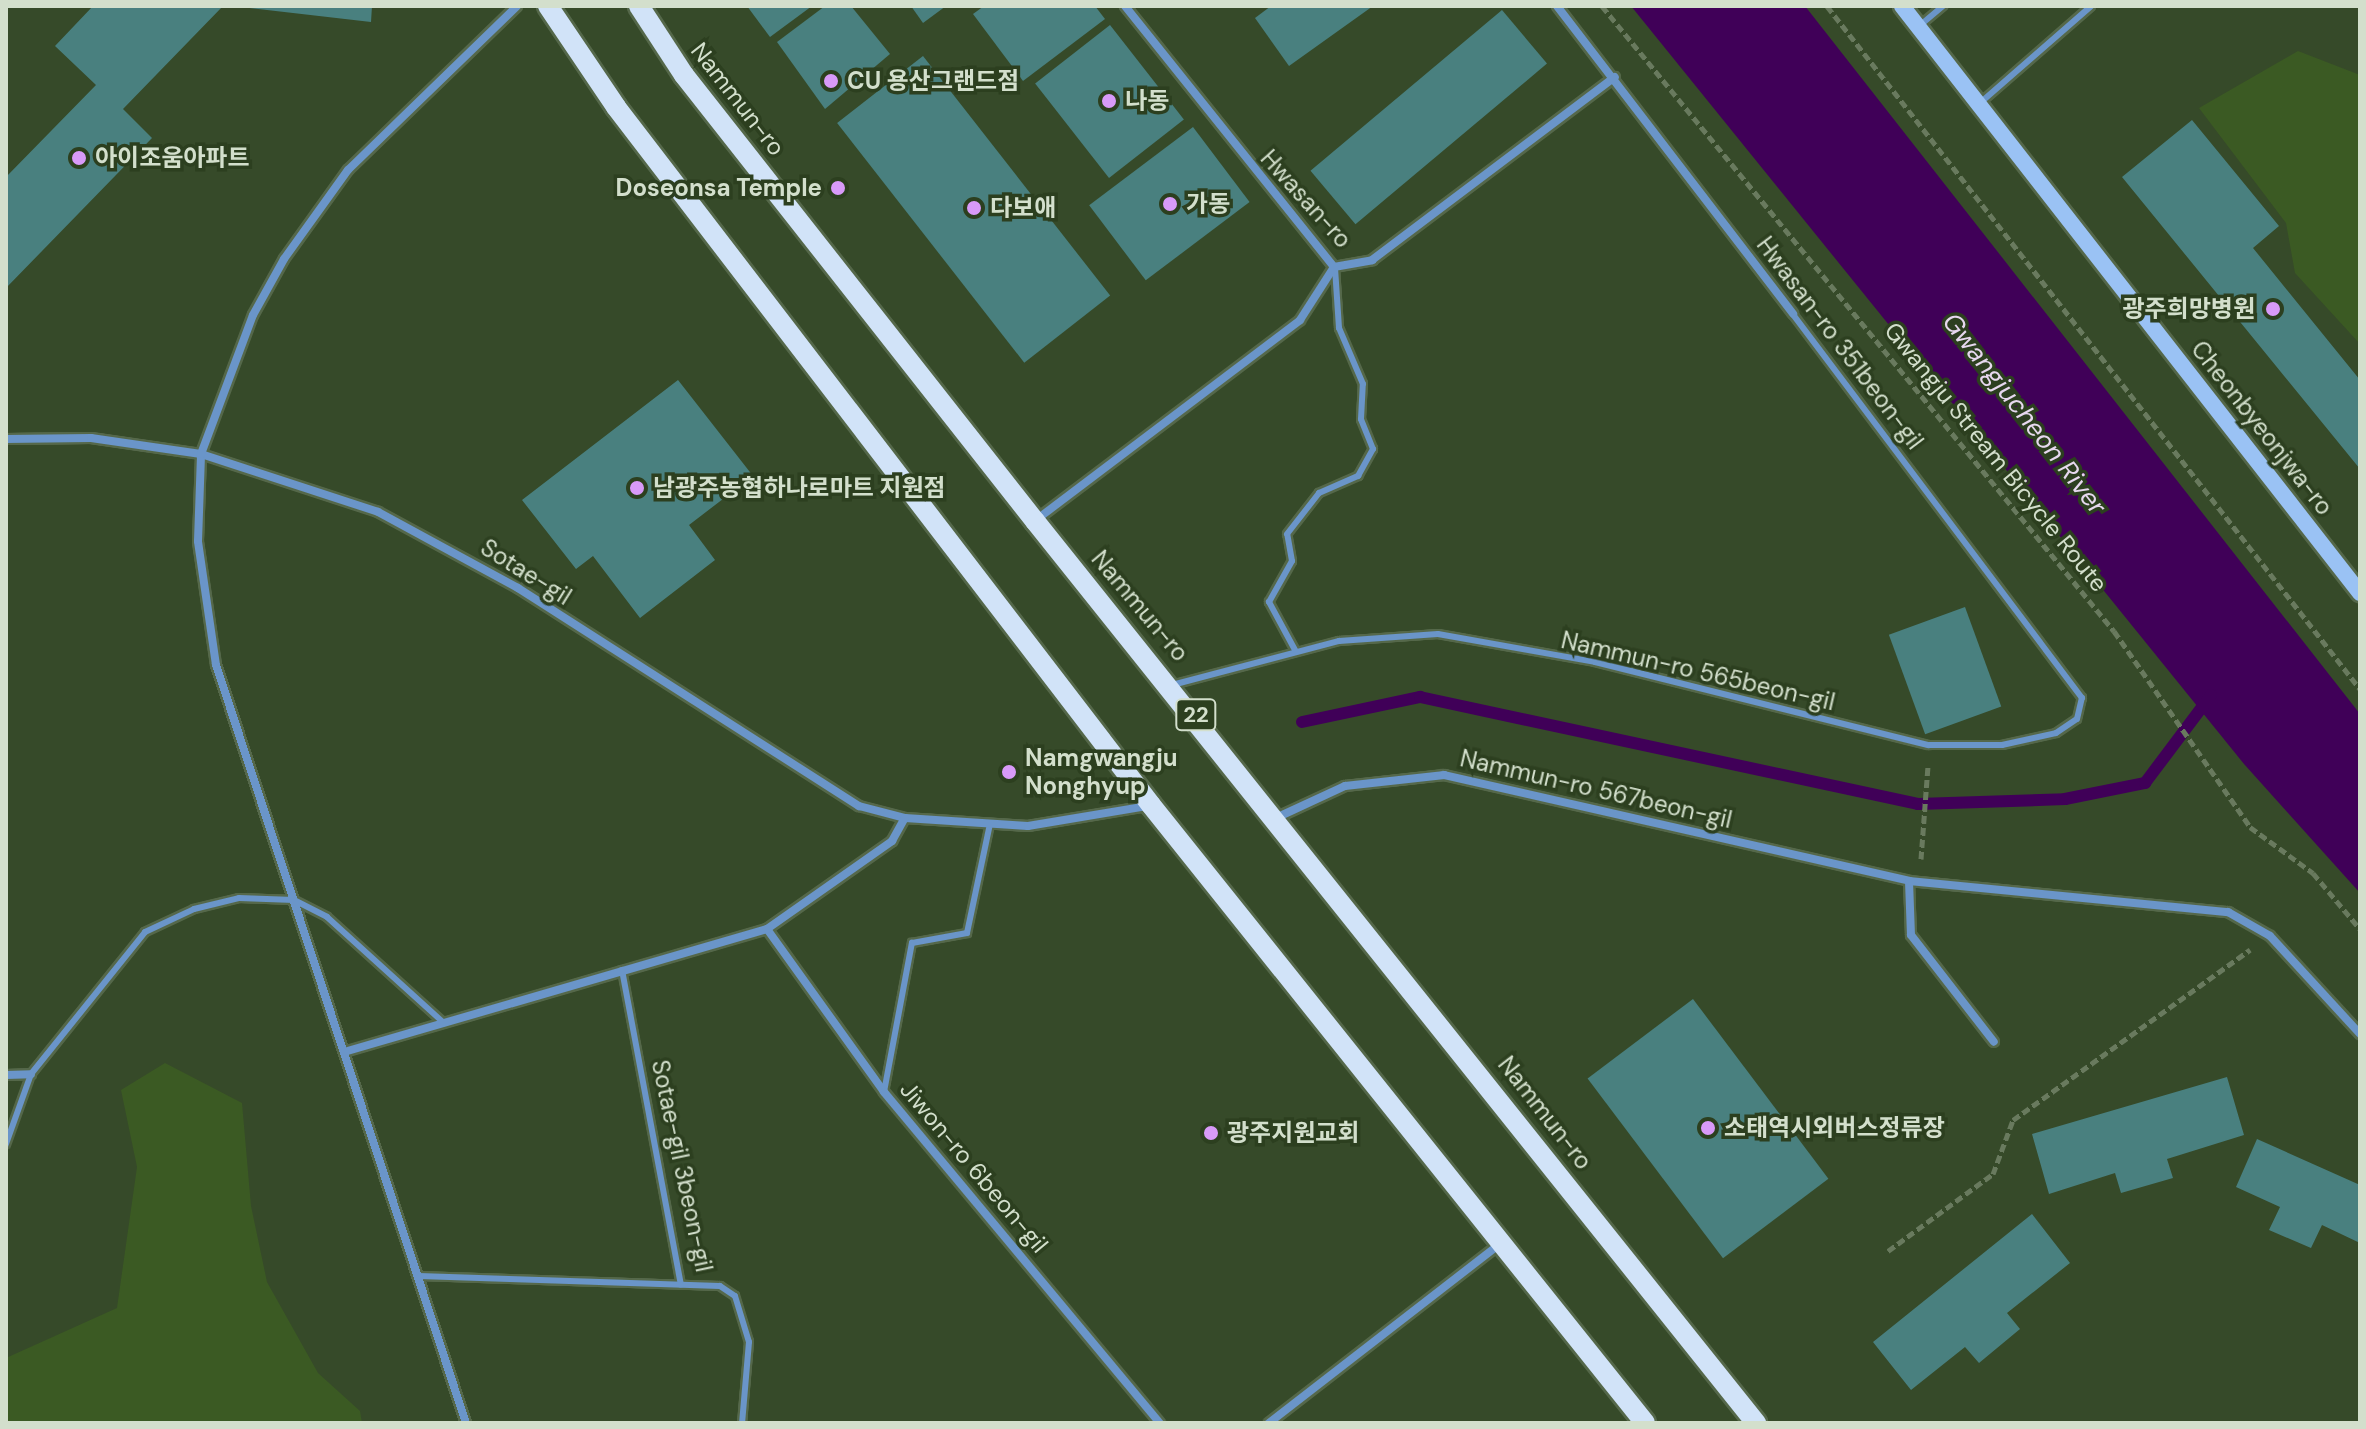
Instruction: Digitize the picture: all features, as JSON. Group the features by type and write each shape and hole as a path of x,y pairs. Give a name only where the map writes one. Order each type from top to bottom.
{"main road":[{"path":"548,6 616,107 1151,805 1645,1423"},
{"name":"Nammun-ro","path":"639,6 684,75 1035,521 1278,817 1756,1423"},
{"name":"Cheonbyeonjwa-ro","path":"1902,6 2360,593"}],"street":[{"path":"466,1423 216,665 198,541 201,454 253,315 316,210 397,116 517,6"},
{"name":"Hwasan-ro","path":"1125,6 1334,267 1372,260 1615,77"},
{"name":"Hwasan-ro 351beon-gil","path":"1557,6 1615,77 1793,314"},
{"path":"1035,521 1300,320 1334,267"},
{"name":"Sotae-gil","path":"6,439 91,438 201,454 378,512 453,551 827,792 905,818 1028,826 1151,805"},
{"name":"Nammun-ro 567beon-gil","path":"1278,817 1345,786 1444,775 1909,881 2228,912 2270,936 2360,1034"},
{"path":"344,1052 767,929 892,841 905,818"},
{"path":"1909,881 1911,935 1994,1042"},
{"name":"Jiwon-ro 6beon-gil","path":"767,929 884,1092 1160,1423"},
{"path":"6,1075 31,1074"},
{"path":"1269,1423 1501,1243"}],"lane":[{"path":"1918,27 1943,6"},
{"path":"1980,103 2091,6"},
{"path":"1295,650 1269,602 1292,561 1287,534 1319,493 1358,476 1373,449 1361,419 1363,384 1339,328 1334,267"},
{"name":"Hwasan-ro 351beon-gil","path":"1793,314 2082,698 2080,709"},
{"name":"Nammun-ro 565beon-gil","path":"1172,685 1295,650 1438,634 1595,662 1929,745 2002,745 2056,733 2077,719 2080,709"},
{"path":"884,1092 912,943 967,933 990,824"},
{"path":"6,1144 31,1074 145,932 239,898 294,900 327,917 444,1023"},
{"name":"Sotae-gil 3beon-gil","path":"622,970 681,1285 720,1286 735,1296 749,1342 742,1423"},
{"path":"419,1276 681,1285"}],"path":[{"name":"Gwangju Stream Bicycle Route","path":"1602,6 2114,631 2250,827 2313,873 2360,929"},
{"path":"1827,6 2360,689"},
{"path":"1926,840 1928,755"},
{"path":"1888,1251 1993,1174 2013,1120 2270,936"}],"green space":[{"path":"2298,51 2360,75 2360,344 2295,273 2286,223 2199,108"},
{"path":"165,1063 242,1103 251,1206 267,1282 318,1373 360,1411 362,1423 6,1423 6,1358 117,1308 137,1167 121,1090"}],"water":[{"name":"Gwangjucheon River","path":"1631,6 1805,6 2360,714 2360,893 2244,764"}],"building":[{"name":"아이조움아파트","path":"93,6 223,6 123,109 152,138 6,288 6,177 96,85 55,46"},
{"path":"232,6 372,6 371,22"},
{"path":"747,6 812,6 770,37"},
{"name":"CU 용산그랜드점","path":"825,6 851,6 890,54 825,109 777,42"},
{"path":"911,6 946,6 923,23"},
{"path":"984,6 1095,6 1105,19 1023,81 973,14"},
{"path":"1271,6 1373,6 1289,66 1255,18"},
{"path":"1502,10 1547,64 1355,224 1310,171"},
{"name":"나동","path":"1110,25 1184,120 1109,178 1035,83"},
{"name":"다보애","path":"923,56 1110,296 1024,363 837,123"},
{"name":"광주희망병원","path":"2192,120 2279,226 2253,248 2360,380 2360,469 2122,177"},
{"name":"가동","path":"1193,127 1250,202 1146,280 1089,205"},
{"name":"남광주농협하나로마트 지원점","path":"678,380 753,476 689,525 715,560 640,618 593,556 576,569 522,500"},
{"path":"1965,607 2001,707 1925,734 1889,635"},
{"name":"소태역시외버스정류장","path":"1693,999 1828,1179 1723,1258 1588,1078"},
{"path":"2227,1077 2244,1135 2167,1159 2173,1178 2121,1193 2115,1173 2049,1194 2032,1134"},
{"path":"2257,1139 2360,1185 2360,1243 2322,1225 2311,1248 2269,1230 2280,1207 2236,1187"},
{"path":"2032,1214 2070,1263 2007,1313 2020,1329 1979,1363 1965,1347 1911,1390 1873,1342"}],"waterway":[{"path":"1302,722 1420,697 1918,804 2065,799 2145,783 2211,695"}],"place":[{"name":"CU 용산그랜드점","path":"831,81"},
{"name":"나동","path":"1109,101"},
{"name":"아이조움아파트","path":"79,158"},
{"name":"Doseonsa Temple","path":"838,188"},
{"name":"가동","path":"1170,204"},
{"name":"다보애","path":"974,208"},
{"name":"광주희망병원","path":"2273,309"},
{"name":"남광주농협하나로마트 지원점","path":"637,488"},
{"name":"Namgwangju Nonghyup","path":"1009,772"},
{"name":"소태역시외버스정류장","path":"1708,1128"},
{"name":"광주지원교회","path":"1211,1133"}]}
